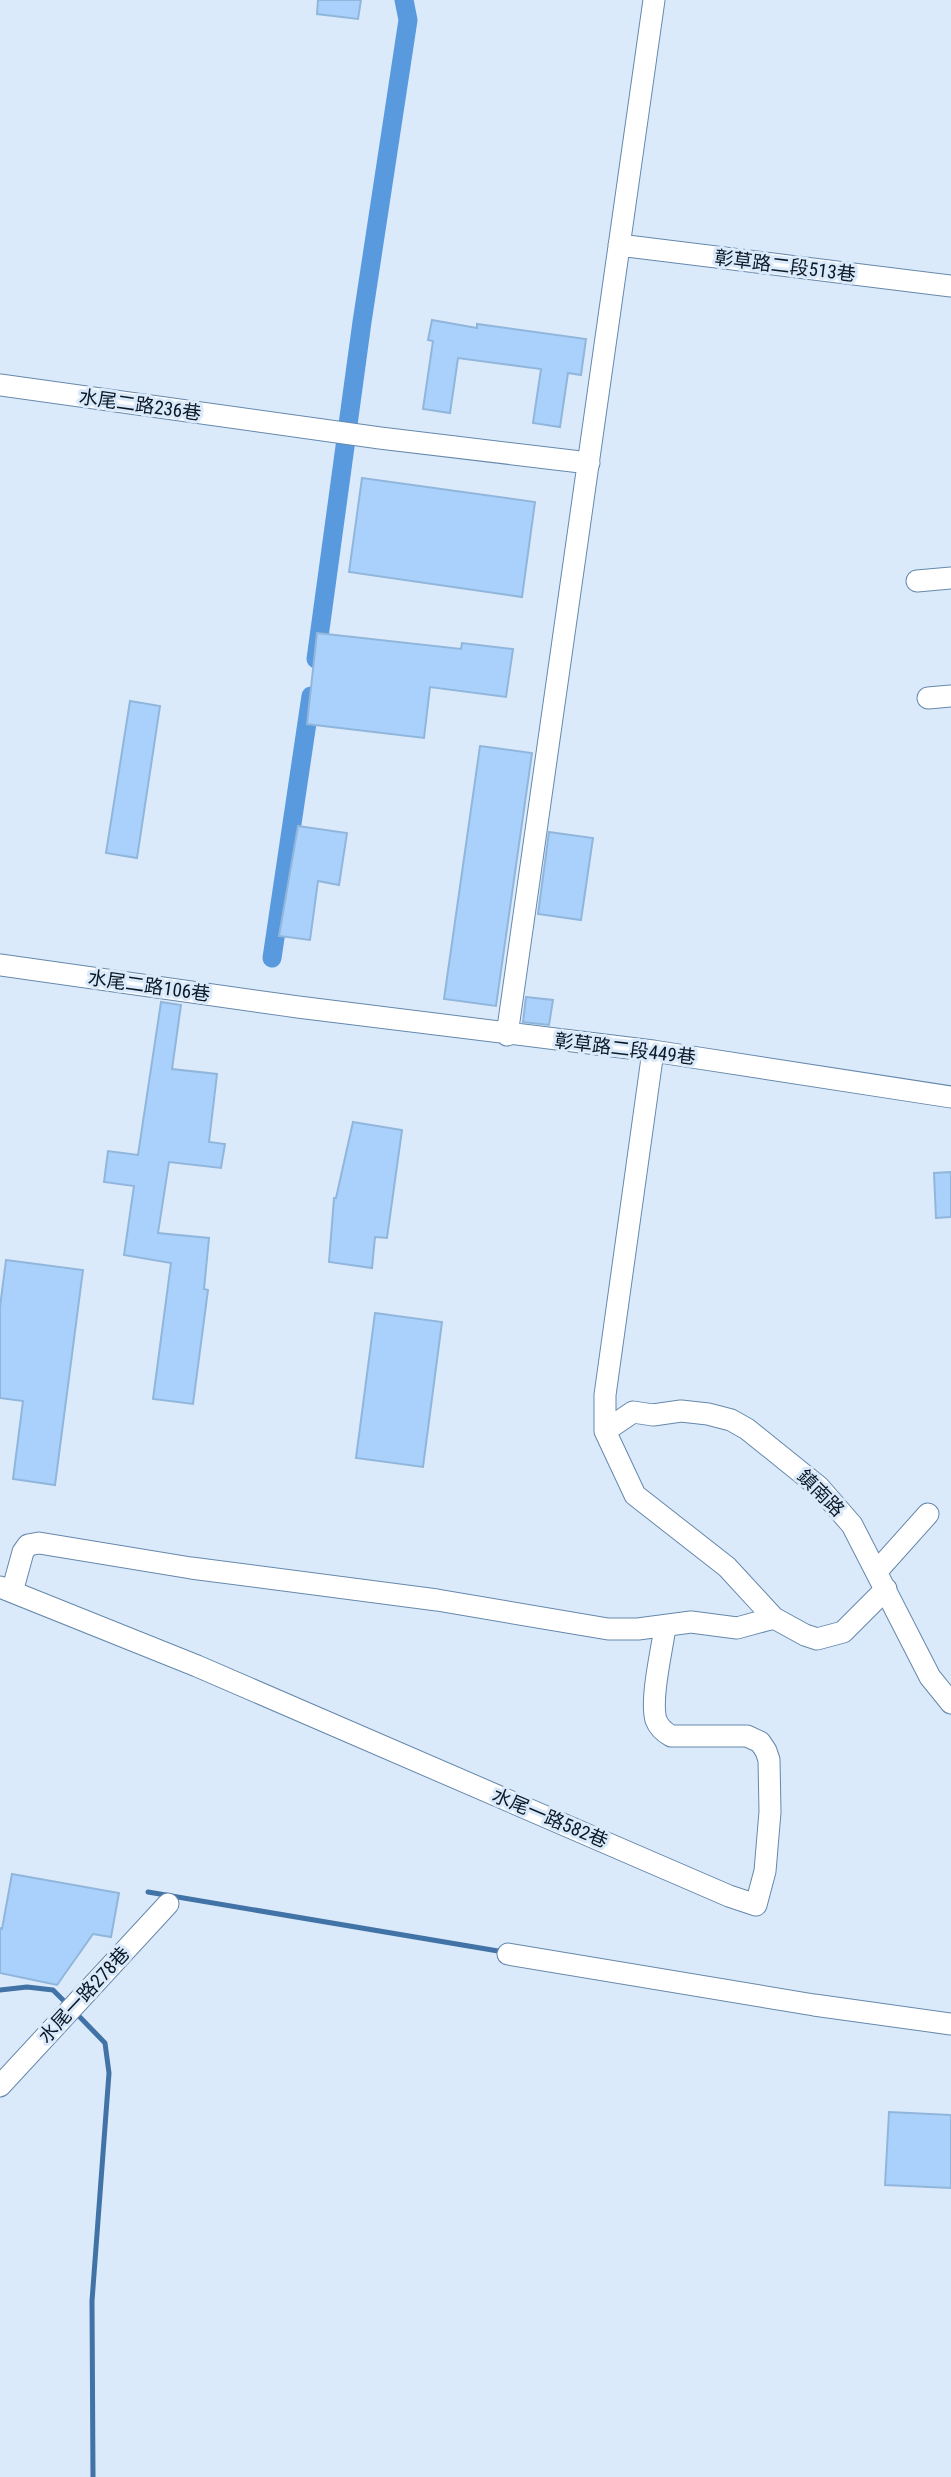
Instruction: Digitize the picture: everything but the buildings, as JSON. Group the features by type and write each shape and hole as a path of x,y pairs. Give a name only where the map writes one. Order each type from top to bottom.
{"lane":[{"path":"508,1035 654,0"},
{"name":"彰草路二段513巷","path":"619,245 951,286"},
{"name":"水尾二路236巷","path":"0,385 279,425 589,463"},
{"path":"916,581 951,578"},
{"path":"928,698 951,696"},
{"name":"水尾二路106巷","path":"0,965 298,1007"},
{"name":"彰草路二段449巷","path":"298,1007 653,1051 951,1097"},
{"path":"653,1051 606,1395 605,1431 635,1495 727,1567 775,1618 817,1639 843,1632 928,1514"},
{"name":"鎮南路","path":"605,1431 627,1419 633,1412 653,1415 681,1410 731,1420 747,1429 820,1487 852,1525 930,1677 951,1703"},
{"path":"6,1589 28,1545 39,1543 191,1569 437,1600 608,1629 630,1630 691,1622 737,1628 775,1618"},
{"name":"水尾一路582巷","path":"6,1589 197,1666 729,1896 757,1905 765,1871 770,1812 769,1759 760,1742 747,1736 671,1736 662,1730 656,1721 654,1704 665,1627"},
{"name":"水尾一路278巷","path":"0,2086 168,1904"},
{"path":"508,1954 801,2003 951,2024"}],"waterway":[{"path":"316,659 362,322 408,20 404,0"},
{"path":"272,958 311,696"},
{"path":"148,1892 504,1952"},
{"path":"0,1990 27,1987 53,1990 67,2004"},
{"path":"74,2011 105,2043 109,2073 92,2301 93,2477"}]}
